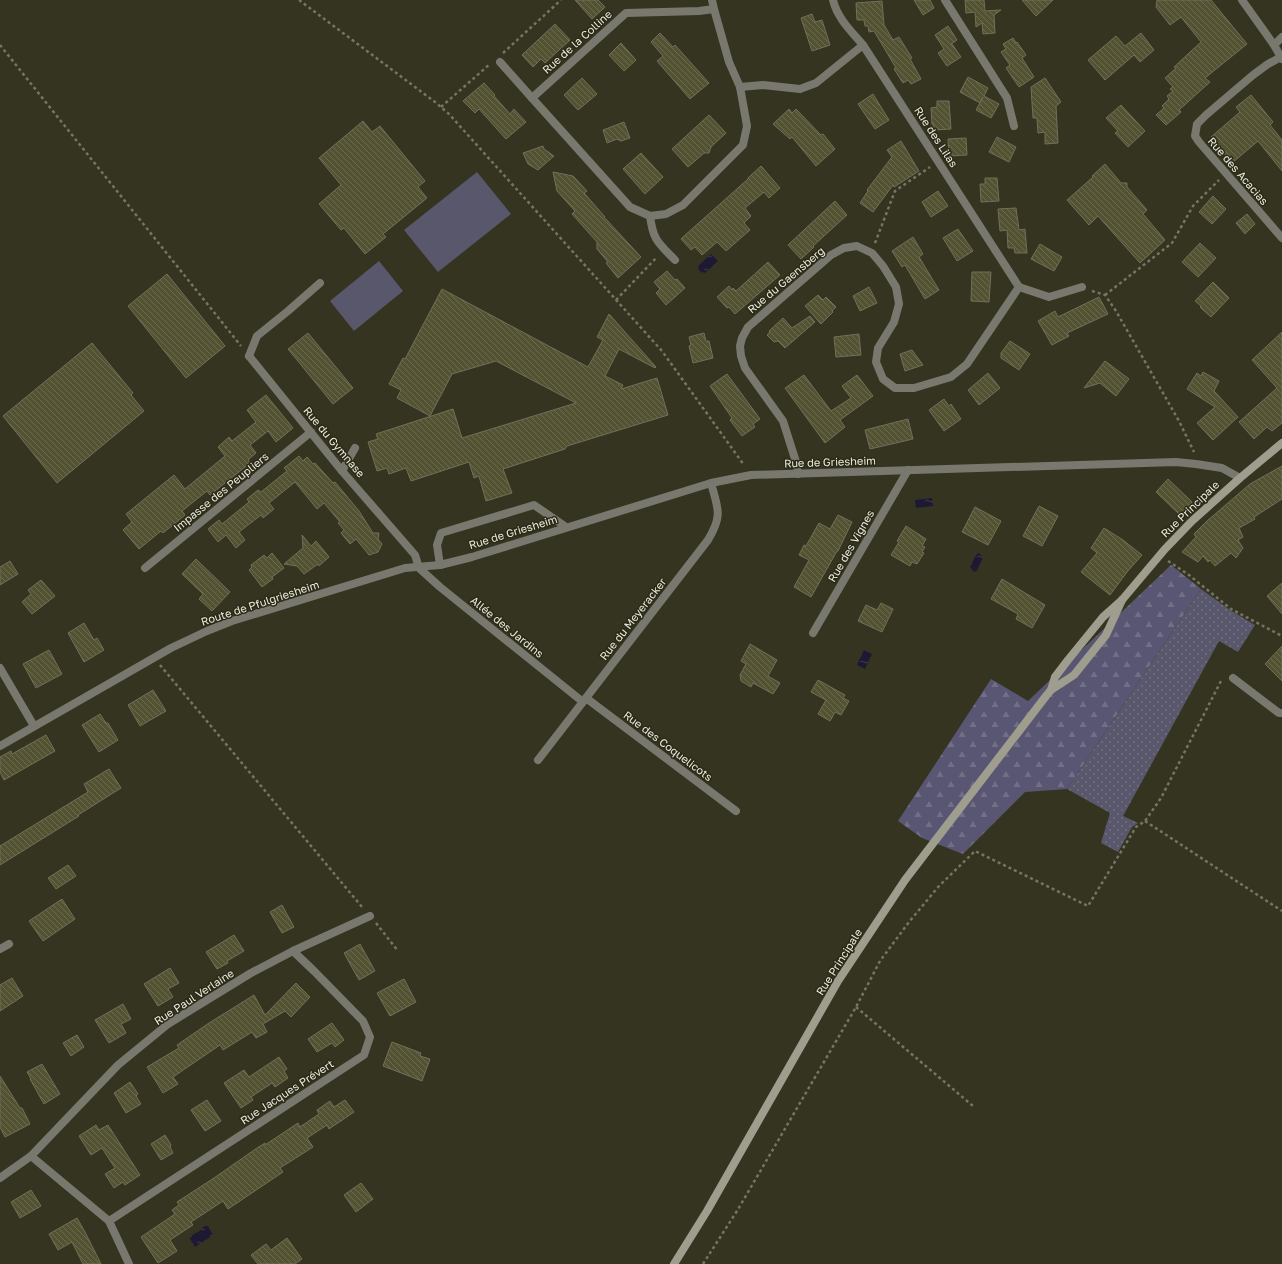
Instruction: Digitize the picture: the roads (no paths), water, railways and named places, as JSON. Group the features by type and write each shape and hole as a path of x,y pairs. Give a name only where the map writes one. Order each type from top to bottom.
{"main road":[{"name":"Rue Principale","path":"1051,690 1055,677 1068,660 1103,617 1122,600 1159,556 1192,521 1282,442"},
{"name":"Rue Principale","path":"674,1264 707,1211 838,981 905,880 1051,690 1074,675 1106,634 1122,600"}],"street":[{"path":"500,62 630,207 650,216 666,214 682,205 743,145 747,126 740,87 729,62 712,0"},
{"name":"Rue des Lilas","path":"833,0 839,16 863,45 1019,287"},
{"path":"945,0 1006,98 1014,126"},
{"path":"1242,0 1274,44 1281,58"},
{"name":"Rue de la Colline","path":"532,98 626,13 699,11 714,9"},
{"path":"1274,44 1282,37"},
{"path":"740,87 763,85 800,89 816,83 863,45"},
{"name":"Rue des Acacias","path":"1281,58 1268,64 1253,75 1206,115 1197,124 1195,136 1282,238"},
{"path":"650,216 652,230 656,241 675,260"},
{"name":"Rue du Gaensberg","path":"798,474 797,465 783,421 745,368 741,356 740,346 742,338 748,327 831,255 844,248 857,246 872,253 883,266 896,287 899,304 894,322 878,348 876,362 883,379 895,388 914,388 951,377 967,364 1019,287"},
{"name":"Rue du Gymnase","path":"320,283 257,336 249,356 342,471 415,555 419,568"},
{"path":"1019,287 1049,297 1082,288"},
{"name":"Impasse des Peupliers","path":"145,568 311,432"},
{"path":"342,471 355,448"},
{"name":"Rue de Griesheim","path":"436,566 472,557 711,483 751,475 1176,462 1222,468 1240,478"},
{"name":"Rue des Vignes","path":"813,633 908,470"},
{"name":"Rue du Meyeracker","path":"538,760 716,528 719,511 711,483"},
{"path":"436,566 437,545 441,533 496,515 534,504 566,527"},
{"name":"Route de Pfulgriesheim","path":"0,746 191,638 232,621 405,568 436,566"},
{"name":"Allée des Jardins","path":"419,568 440,587 585,700"},
{"path":"0,668 34,726"},
{"path":"1234,678 1279,713 1282,713"},
{"name":"Rue des Coquelicots","path":"585,700 736,811"},
{"name":"Rue Paul Verlaine","path":"0,1178 31,1156 118,1065 168,1024 251,973 293,951 370,916"},
{"path":"0,949 9,944"},
{"name":"Rue Jacques Prévert","path":"109,1221 364,1055 370,1037 362,1021 293,951"},
{"path":"31,1156 109,1221 129,1264"}],"water":[{"path":"711,254 718,261 705,273 702,273 698,269 698,266"},
{"path":"932,498 933,506 916,508 915,500"},
{"path":"979,553 983,558 976,572 970,567 976,555"},
{"path":"864,650 872,654 865,669 857,665"},
{"path":"204,1226 208,1226 213,1235 195,1247 189,1237 201,1230"}]}
